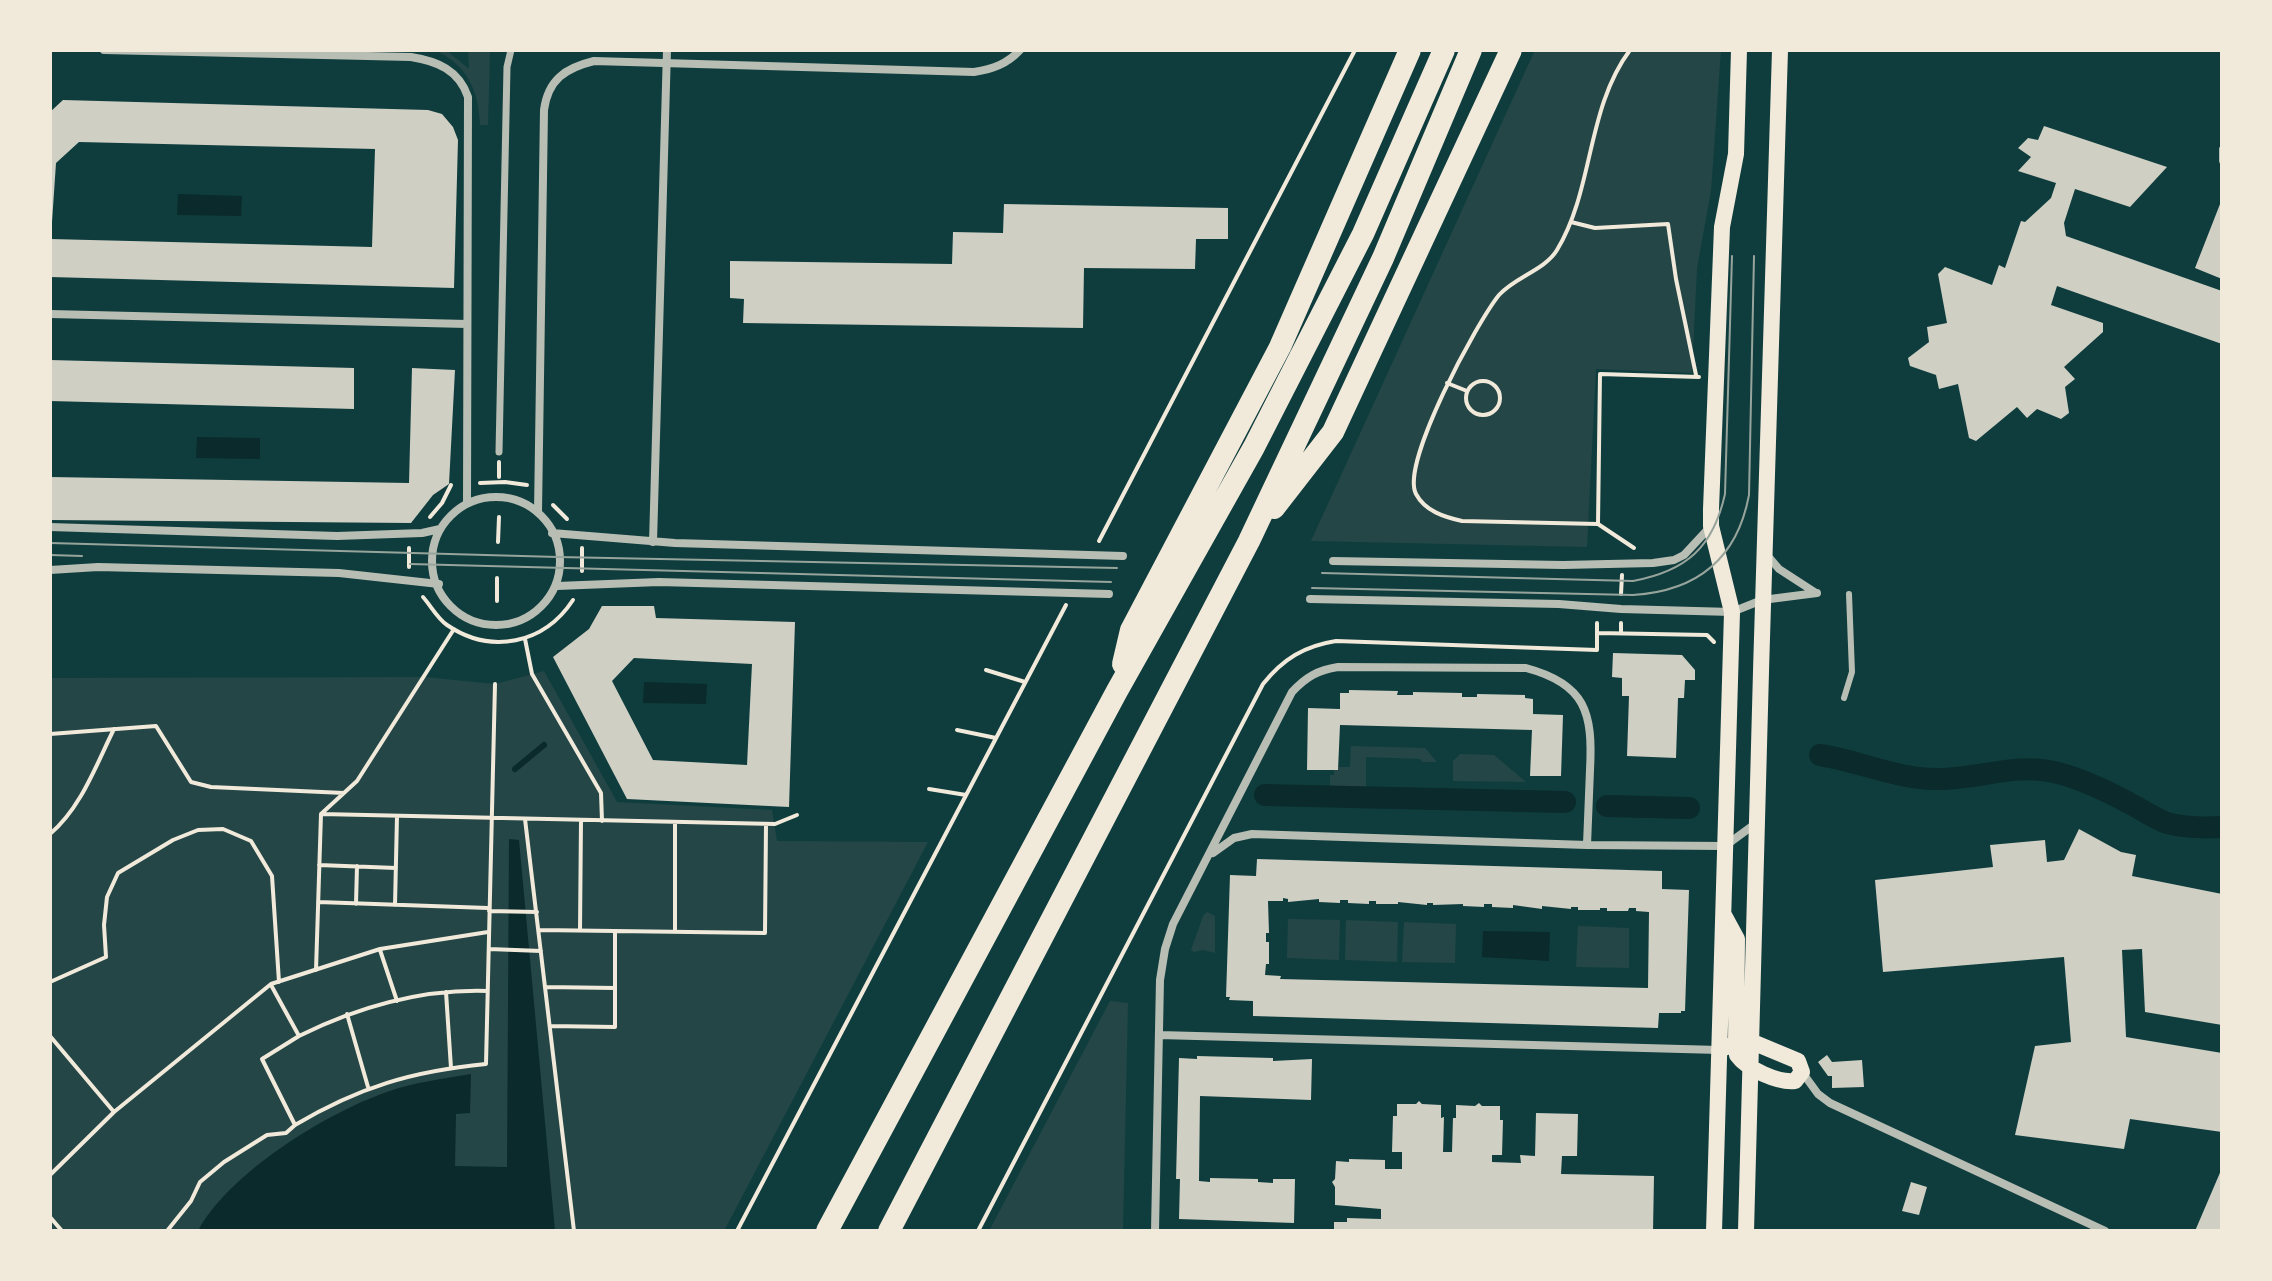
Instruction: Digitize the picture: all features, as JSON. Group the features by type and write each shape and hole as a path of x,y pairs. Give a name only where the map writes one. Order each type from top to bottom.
{"highway":[{"path":"1117,691 1131,630 1280,347 1410,50"},
{"path":"827,1231 1117,691 1254,447 1363,234 1444,50"},
{"path":"889,1231 1249,541 1383,258 1471,50"},
{"path":"1249,541 1333,432 1511,50"}],"main road":[{"path":"1714,1231 1732,612 1711,526 1722,227 1736,154 1739,50"},
{"path":"1743,1042 1758,822 1763,550 1780,50"},
{"path":"1724,915 1737,939 1743,1042 1750,1066 1746,1231"},
{"path":"1719,1050 1743,1042 1798,1061 1802,1072 1795,1081 1785,1081 1750,1066"}],"street":[{"path":"104,50 353,53 430,60 459,79 468,97 467,503"},
{"path":"499,452 508,58 511,50"},
{"path":"653,542 667,50"},
{"path":"538,512 544,110 553,81 578,65 594,61 974,72 1007,62 1020,50"},
{"path":"50,314 467,324"},
{"path":"488,497 522,502 538,512 552,533 558,557 557,586 544,604 528,617 512,624 492,626 473,621 455,609 439,584 433,553 440,529 452,514 467,503 488,497"},
{"path":"1333,561 1563,565 1653,563 1684,555 1711,526"},
{"path":"50,527 337,536 440,529"},
{"path":"552,533 653,542 1123,556"},
{"path":"1310,599 1559,604 1732,612 1762,600 1817,593 1779,569 1763,550"},
{"path":"50,570 98,567 339,573 439,584"},
{"path":"557,586 581,589 675,583 1109,594"},
{"path":"1155,1231 1160,980 1165,949 1173,924 1292,692 1312,674 1338,667 1526,668 1546,674 1570,688 1581,700 1590,726 1587,845"},
{"path":"1207,859 1221,845 1252,834 1587,845 1725,846 1758,822"},
{"path":"1159,1035 1719,1050"},
{"path":"1802,1072 1818,1094 1830,1103 2105,1231"}],"lane":[{"path":"2222,149 2222,161"},
{"path":"1844,698 1852,672 1849,594"}],"path":[{"path":"1094,550 1355,50"},
{"path":"1630,50 1616,69 1600,112 1571,221 1555,253 1502,292 1476,327 1447,383 1413,474 1414,492 1425,506 1442,516 1462,521 1598,524 1634,548"},
{"path":"1571,221 1595,228 1668,224 1697,377"},
{"path":"1598,524 1600,374 1707,378"},
{"path":"1480,381 1490,383 1498,390 1498,406 1484,415 1473,412 1467,403 1468,392 1480,381"},
{"path":"1447,383 1468,392"},
{"path":"505,482 538,485 547,486 551,502 563,516 582,525 581,589 549,628 525,639 494,642 465,636 444,623 409,583 409,530 438,509 451,485 505,482"},
{"path":"498,542 499,517"},
{"path":"497,578 497,601"},
{"path":"737,1231 1068,601"},
{"path":"1597,623 1597,633 1707,635 1716,644"},
{"path":"316,970 321,814 357,781 454,629"},
{"path":"525,639 532,674 601,793 602,821"},
{"path":"986,670 1026,682"},
{"path":"167,1231 191,1201 200,1182 224,1162 267,1135 286,1133 327,1106 368,1087 419,1073 486,1064 495,684"},
{"path":"50,734 156,726 191,782 211,787 344,793"},
{"path":"50,834 62,824 77,803 114,729"},
{"path":"957,730 996,738"},
{"path":"929,789 966,795"},
{"path":"321,814 766,824 775,824 797,815"},
{"path":"395,905 397,816"},
{"path":"525,819 574,1231"},
{"path":"580,931 581,820"},
{"path":"675,822 675,932"},
{"path":"539,930 765,933 766,824"},
{"path":"50,982 106,957 104,925 107,897 118,873 173,840 198,830 223,829 251,841 272,876 279,982"},
{"path":"319,865 396,868"},
{"path":"356,904 357,866"},
{"path":"318,902 534,912"},
{"path":"550,1026 615,1027 615,931"},
{"path":"50,1175 114,1112 271,984 380,949 488,932"},
{"path":"380,949 397,1001"},
{"path":"489,949 541,951"},
{"path":"271,984 299,1036"},
{"path":"545,987 615,988"},
{"path":"295,1125 262,1059 299,1036 347,1014 446,992 487,991"},
{"path":"446,992 451,1068"},
{"path":"347,1014 368,1087"},
{"path":"50,1036 114,1112"},
{"path":"50,1217 62,1231"}],"shaded area":[{"path":"434,50 446,50 469,69 468,50 490,50 488,125 480,125 474,90 463,71"},
{"path":"1535,50 1721,50 1711,191 1697,268 1692,373 1596,369 1587,547 1311,541"},
{"path":"178,194 242,196 241,216 177,215"},
{"path":"197,437 260,438 260,459 196,458"},
{"path":"544,671 617,802 772,810 777,841 928,842 724,1231 50,1231 50,678 424,677 495,684"},
{"path":"644,682 707,684 706,704 643,703"},
{"path":"1351,746 1425,748 1437,762 1366,757 1366,788 1330,787 1330,775 1334,775 1334,770 1350,767"},
{"path":"1460,754 1494,755 1526,782 1453,781 1453,761"},
{"path":"509,839 519,840 555,1231 198,1231 232,1188 281,1148 336,1114 418,1083 471,1074 470,1113 456,1114 455,1166 507,1167"},
{"path":"1207,912 1215,916 1215,953 1203,950 1194,952 1191,950"},
{"path":"1288,919 1340,920 1339,960 1287,958"},
{"path":"1346,920 1398,922 1397,962 1345,960"},
{"path":"1404,922 1456,924 1455,963 1402,962"},
{"path":"1578,926 1629,928 1629,968 1576,967"},
{"path":"1483,931 1550,932 1549,961 1482,957"},
{"path":"1110,1001 1128,1003 1123,1231 989,1231"}],"building":[{"path":"63,100 428,110 442,114 453,127 458,140 454,288 50,277 50,239 372,247 375,149 79,142 56,163 50,222 50,112"},
{"path":"2044,126 2167,167 2130,207 2075,189 2064,223 2066,236 2222,291 2222,344 2057,286 2051,305 2103,323 2103,332 2064,367 2075,379 2065,387 2069,413 2061,419 2037,409 2027,418 2017,407 1976,441 1969,438 1958,384 1939,389 1936,375 1910,366 1908,358 1929,342 1927,327 1947,323 1938,274 1945,267 1992,285 1999,265 2005,268 2021,221 2025,222 2051,198 2056,183 2018,171 2031,157 2018,148 2028,138 2038,140"},
{"path":"2222,199 2222,279 2195,268"},
{"path":"1004,204 1228,208 1228,239 1196,239 1195,269 1084,268 1083,328 743,323 744,299 730,298 730,261 952,264 953,232 1003,233"},
{"path":"50,360 354,368 354,409 50,401"},
{"path":"412,368 455,370 449,484 433,495 411,523 50,520 50,477 409,483"},
{"path":"602,606 654,606 656,618 795,622 789,807 627,799 553,657 589,629","holes":["634,658 752,664 747,765 653,760 612,681"]},
{"path":"1613,653 1682,655 1695,670 1695,680 1685,680 1684,698 1678,698 1676,758 1627,756 1629,696 1622,696 1622,678 1612,677"},
{"path":"1349,690 1398,691 1397,695 1413,695 1413,692 1462,693 1462,697 1477,697 1477,694 1525,695 1525,698 1533,699 1533,714 1563,715 1561,776 1530,776 1532,730 1340,725 1338,770 1307,770 1308,708 1340,709 1340,693 1349,693"},
{"path":"2079,829 2121,852 2136,855 2132,876 2222,894 2222,1025 2145,1012 2142,949 2122,950 2126,1037 2222,1053 2222,1132 2130,1119 2124,1149 2015,1135 2035,1046 2071,1042 2064,957 1883,972 1875,880 1993,867 1990,845 2045,840 2047,862 2064,860"},
{"path":"1257,859 1662,871 1662,889 1689,890 1685,1011 1659,1013 1658,1028 1253,1016 1253,1001 1229,1000 1230,997 1226,997 1230,875 1256,876","holes":["1288,899 1288,902 1319,899 1319,902 1340,903 1340,900 1348,900 1348,903 1369,904 1369,901 1376,901 1376,904 1398,902 1484,907 1484,904 1492,904 1492,907 1607,908 1607,911 1636,908 1636,911 1649,912 1648,988 1280,979 1281,976 1265,975 1266,964 1269,964 1269,942 1266,942 1266,933 1269,933 1268,901"]},
{"path":"1827,1055 1832,1062 1862,1060 1864,1087 1832,1088 1832,1076 1828,1076 1818,1062"},
{"path":"1197,1056 1273,1058 1273,1061 1312,1059 1311,1100 1200,1096 1199,1181 1210,1182 1210,1178 1258,1179 1258,1182 1273,1183 1273,1179 1295,1179 1294,1223 1179,1219 1180,1179 1176,1179 1179,1058 1197,1059"},
{"path":"1419,1101 1422,1104 1441,1105 1441,1118 1444,1117 1443,1152 1452,1152 1456,1105 1475,1106 1479,1103 1482,1106 1500,1106 1500,1120 1503,1120 1502,1155 1492,1155 1492,1162 1521,1163 1520,1155 1535,1156 1536,1113 1578,1114 1577,1156 1562,1156 1561,1174 1654,1176 1653,1231 1334,1231 1334,1222 1347,1222 1347,1218 1381,1219 1381,1209 1335,1205 1332,1182 1336,1161 1385,1160 1385,1169 1402,1169 1402,1152 1392,1152 1393,1116 1397,1116 1397,1104 1416,1104"},
{"path":"2222,1168 2222,1231 2195,1231"},
{"path":"1911,1182 1927,1187 1919,1215 1902,1211"}],"waterway":[{"path":"515,769 544,745"},
{"path":"1820,755 1924,779 2023,769 2049,771 2090,784 2167,823 2222,827"},
{"path":"1265,795 1565,802"},
{"path":"1607,806 1689,808"}],"tram line":[{"path":"1322,573 1633,581 1668,571 1694,554 1713,529 1725,494 1732,256"},
{"path":"1312,588 1633,595 1676,587 1710,568 1735,537 1749,495 1754,256"},
{"path":"50,543 1117,568"},
{"path":"50,555 82,556"},
{"path":"410,564 1111,582"}]}
